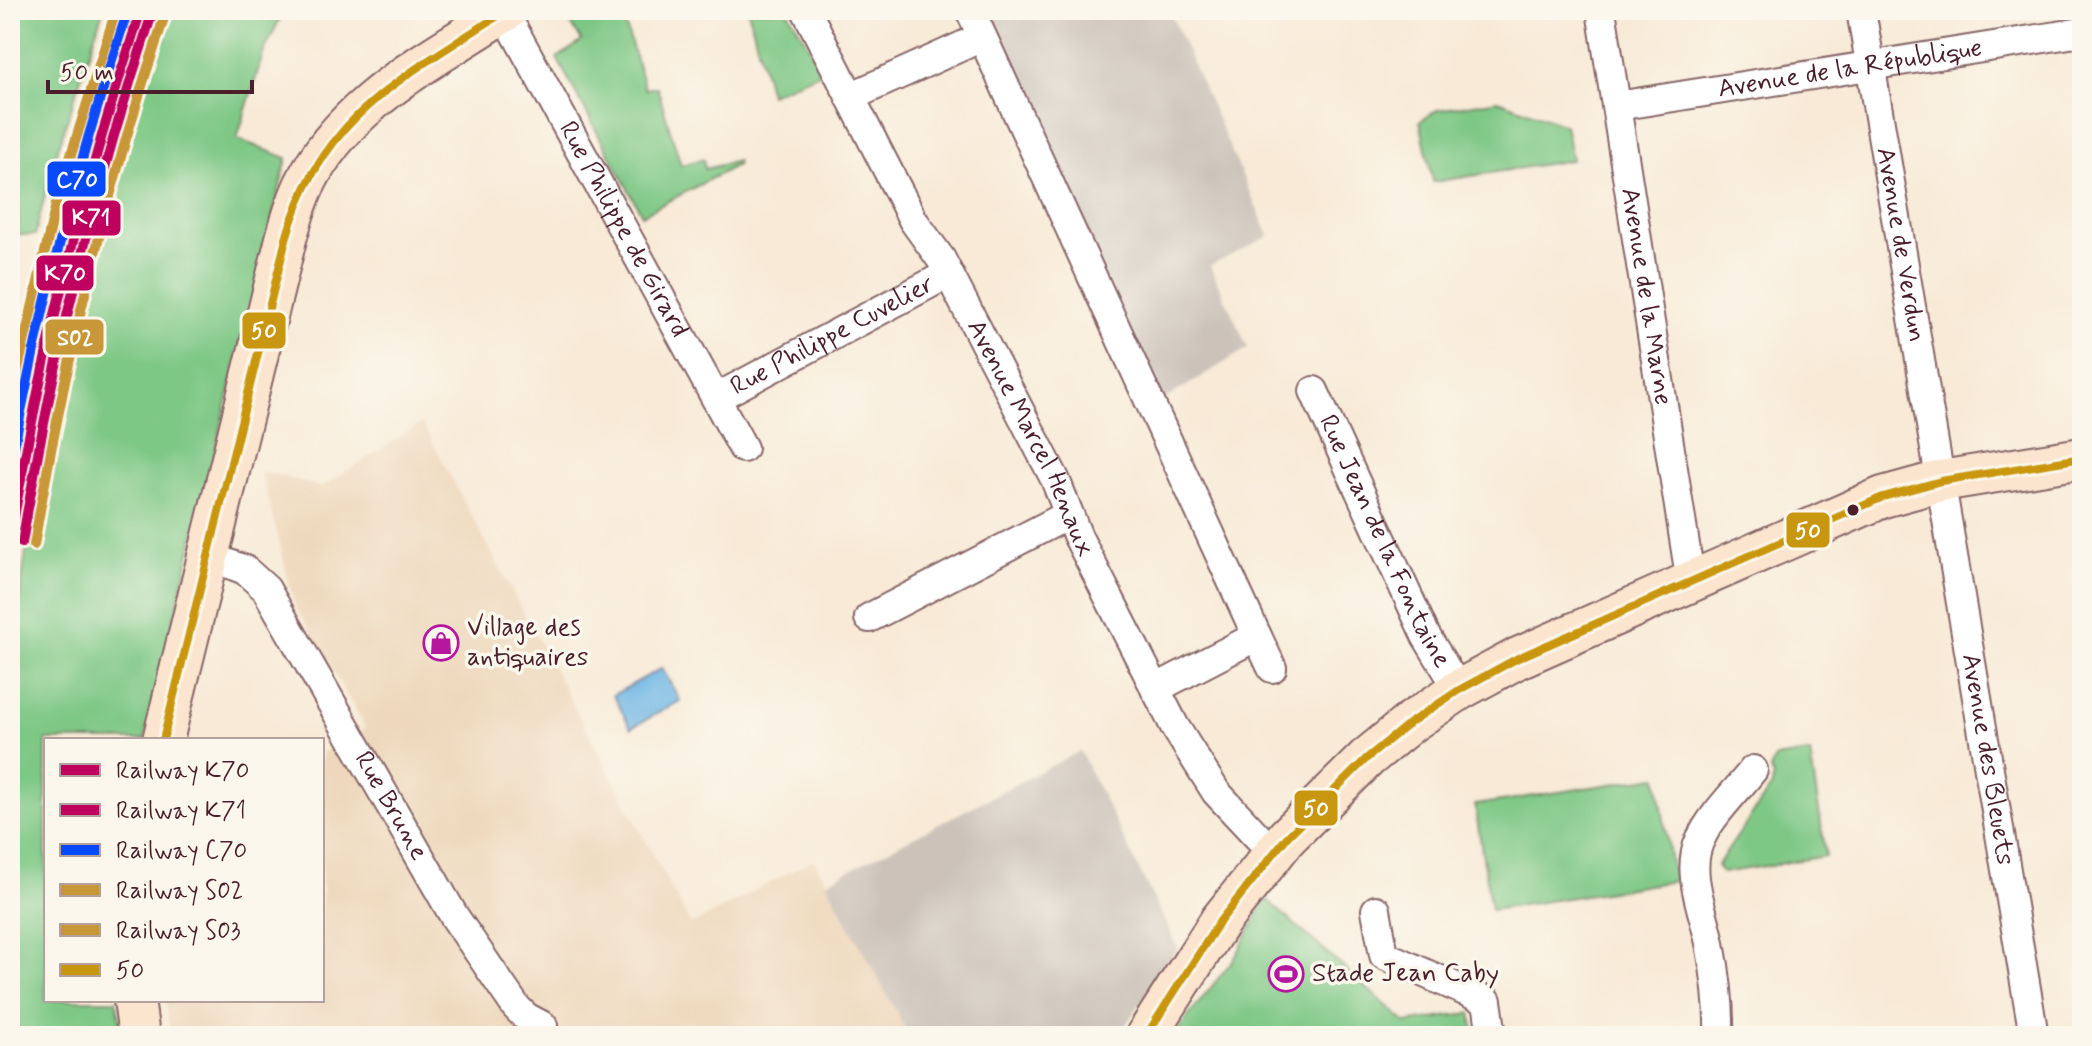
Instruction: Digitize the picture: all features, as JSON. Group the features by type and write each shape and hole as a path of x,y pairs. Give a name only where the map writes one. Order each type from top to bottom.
{"main road":[{"path":"163,738 286,239 304,185 333,139 369,103 506,11"},
{"path":"1146,1036 1220,921 1273,853 1374,752 1411,722 1459,690 1518,658 1909,488 2082,458"},
{"path":"134,1002 139,1036"}],"street":[{"name":"Avenue Marcel Henaux","path":"806,10 913,220 941,259 1055,479 1068,515 1183,741 1232,811 1273,853"},
{"path":"970,10 1272,668"},
{"name":"Avenue de la Marne","path":"1601,10 1691,583"},
{"name":"Avenue de Verdun","path":"1861,10 1941,481"},
{"name":"Rue Philippe de Girard","path":"506,11 743,448"},
{"name":"Avenue de la République","path":"1617,106 2082,32"},
{"path":"850,97 982,37"},
{"name":"Rue Philippe Cuvelier","path":"716,398 948,274"},
{"name":"Rue Jean de la Fontaine","path":"1314,391 1426,636 1459,690"},
{"name":"Avenue des Bleuets","path":"1941,481 2034,1036"},
{"path":"869,618 1068,515"},
{"name":"Rue Brune","path":"208,556 245,570 266,589 454,916 516,1007 526,1017 543,1026"},
{"path":"1155,689 1257,636"},
{"path":"1719,1036 1718,994 1696,884 1697,851 1700,839 1710,824 1753,770"},
{"path":"1376,910 1384,955 1487,1001 1492,1036"}],"shaded area":[{"path":"980,10 1169,10 1269,236 1210,266 1248,348 1157,404"},
{"path":"422,423 691,925 814,859 909,1036 171,1036 165,1002 324,1002 324,752 366,728 295,605 261,471 322,487"},
{"path":"1080,751 1178,948 1118,1036 909,1036 826,882"}],"green space":[{"path":"10,10 103,10 52,167 35,235 19,235 18,193 10,192"},
{"path":"164,10 284,10 263,54 237,139 287,158 144,738 44,738 44,1002 116,1002 124,1036 18,1036 8,791 15,644 23,571 50,424 87,265"},
{"path":"562,10 621,10 645,89 657,87 681,165 703,159 705,169 737,161 737,165 642,215 557,58 582,41"},
{"path":"748,10 787,10 824,71 770,94"},
{"path":"1498,100 1565,125 1572,160 1433,182 1420,121 1437,110"},
{"path":"1810,753 1826,856 1723,873 1717,866 1772,786 1770,770 1775,758"},
{"path":"1657,777 1674,881 1491,910 1475,805"},
{"name":"Stade Jean Caby","path":"1266,899 1406,1023 1471,1013 1475,1036 1173,1036 1236,956"}],"water":[{"path":"662,668 680,701 631,728 613,695"}],"rail line":[{"name":"S03","path":"10,403 57,200 116,10"},
{"name":"C70","path":"10,468 61,237 128,10"},
{"name":"K70","path":"10,541 35,406 65,273 100,141 141,10"},
{"name":"K71","path":"22,543 76,276 111,144 152,14"},
{"name":"S02","path":"34,545 88,278 123,148 164,18"}],"transit line":[{"name":"50","path":"163,738 286,239 301,196 321,160 345,129 372,102 435,56 507,10"},
{"name":"50","path":"1146,1036 1220,921 1287,837 1367,758 1411,722 1459,690 1518,658 1883,497 1941,481 2082,458"}],"place":[{"name":"Village des antiquaires","path":"441,643"},
{"name":"Stade Jean Caby","path":"1286,974"}]}
